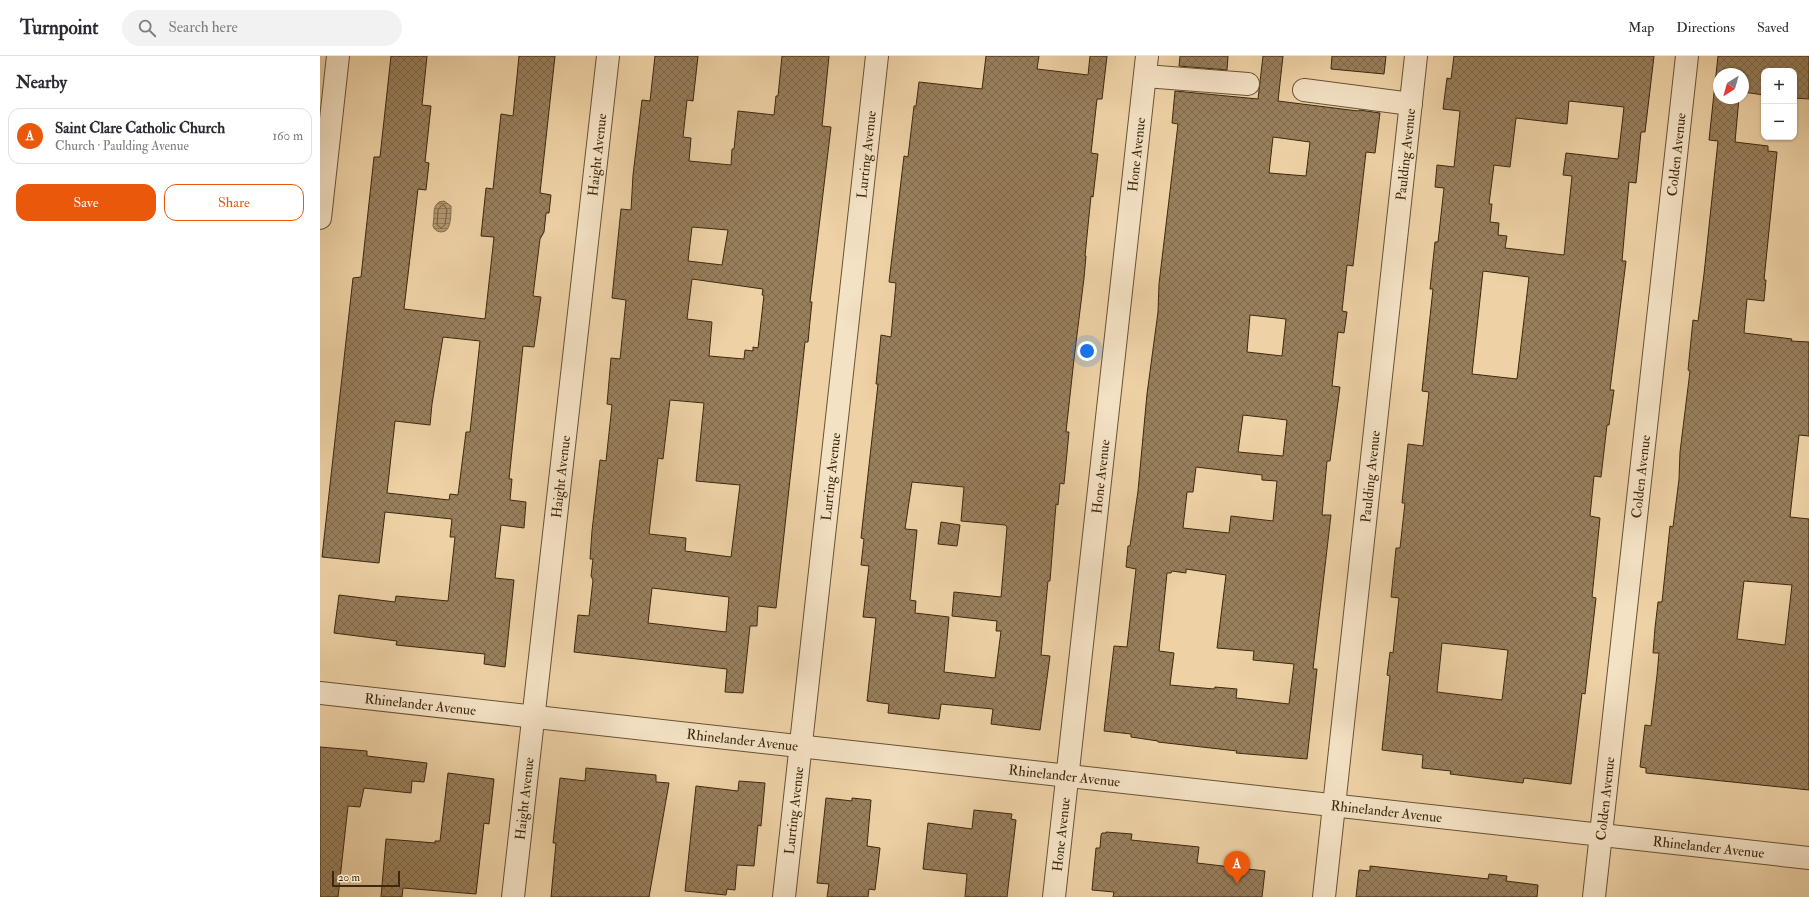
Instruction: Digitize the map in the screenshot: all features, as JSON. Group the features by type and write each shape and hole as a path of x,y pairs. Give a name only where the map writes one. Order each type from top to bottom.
{"street":[{"path":"320,218 338,56"},
{"name":"Haight Avenue","path":"513,897 608,56"},
{"name":"Lurting Avenue","path":"784,897 877,56"},
{"name":"Paulding Avenue","path":"1324,897 1416,56"},
{"name":"Colden Avenue","path":"1594,897 1687,56"},
{"path":"1146,66 1248,84"},
{"name":"Hone Avenue","path":"1054,897 1146,66"},
{"path":"1304,90 1411,104"},
{"name":"Rhinelander Avenue","path":"320,693 1809,858"}],"water":[{"path":"444,201 451,206 450,220 447,230 440,232 433,226 434,210 439,202"}],"building":[{"path":"391,56 427,56 422,105 431,106 425,162 429,163 426,190 418,189 404,309 485,319 494,237 481,236 486,188 493,189 501,114 513,116 519,56 555,56 540,193 551,195 549,213 546,213 544,232 540,239 533,296 541,297 534,347 523,346 509,479 512,479 510,500 526,502 524,528 501,525 495,578 514,580 505,667 484,664 485,654 396,645 397,641 334,633 339,595 395,602 396,596 448,601 455,537 450,537 452,519 385,512 379,563 322,557 353,278 361,277 374,157 380,157","holes":["443,337 480,341 470,432 466,432 458,495 450,494 449,500 387,493 395,421 430,425"]},
{"path":"655,56 698,56 693,101 687,100 683,137 691,138 689,161 731,165 738,111 774,115 776,96 778,96 782,56 829,56 822,126 831,127 810,302 812,302 808,342 805,342 776,608 758,606 757,626 750,626 743,693 725,692 727,669 574,652 578,615 589,616 593,580 591,576 593,559 590,559 592,531 600,460 606,461 612,405 607,404 611,358 620,359 626,300 612,298 621,209 631,210 633,175 642,100 650,101","holes":["692,227 728,230 722,265 688,261","692,279 763,289 762,295 764,295 758,348 753,347 753,351 745,350 744,359 709,356 712,322 687,319","670,400 704,403 696,481 740,485 731,557 685,551 686,538 649,534 658,458 663,459","652,588 729,597 726,632 648,623"]},
{"path":"986,56 1039,56 1037,69 1088,75 1090,56 1107,56 1102,99 1097,99 1091,153 1098,154 1093,197 1091,196 1084,278 1066,432 1069,432 1064,484 1060,483 1058,505 1056,504 1050,581 1048,581 1041,655 1050,656 1040,730 991,724 993,709 941,704 939,719 888,713 889,704 867,701 876,618 863,617 869,566 861,565 864,539 861,538 878,384 876,384 881,335 891,337 896,283 889,282 904,156 908,157 914,106 916,106 919,82 982,89","holes":["912,482 964,487 961,521 1005,525 1007,527 1001,597 954,592 952,616 997,621 996,631 1001,631 995,678 944,672 949,617 915,613 916,601 910,600 917,530 905,529"]},
{"path":"1180,56 1228,56 1227,70 1179,66"},
{"path":"1263,56 1283,56 1278,101 1380,113 1375,153 1366,152 1353,266 1347,265 1342,311 1347,312 1344,333 1338,332 1332,386 1340,387 1330,461 1327,461 1322,515 1331,515 1313,669 1317,669 1307,759 1236,753 1237,751 1158,742 1131,737 1131,734 1104,731 1114,646 1127,647 1136,569 1126,567 1128,546 1130,546 1138,491 1147,394 1158,312 1159,284 1178,124 1172,123 1175,91 1258,99","holes":["1273,137 1310,142 1306,176 1269,173","1250,315 1286,319 1282,356 1247,352","1243,415 1287,420 1283,456 1238,452","1196,467 1262,475 1262,480 1277,481 1273,521 1231,516 1229,533 1183,528 1187,492 1193,492","1186,569 1226,575 1217,648 1254,651 1253,660 1294,664 1289,704 1236,698 1237,689 1215,687 1214,689 1170,685 1174,653 1159,651 1167,573 1171,573 1172,571 1186,573"]},
{"path":"1332,56 1386,56 1384,74 1331,69"},
{"path":"1454,56 1654,56 1645,132 1641,132 1636,183 1629,182 1622,261 1626,261 1610,390 1614,390 1609,425 1607,425 1601,477 1594,476 1590,516 1600,518 1592,597 1596,598 1585,694 1582,693 1571,784 1524,778 1523,783 1450,774 1451,771 1422,768 1423,755 1382,750 1390,676 1387,675 1390,652 1393,653 1399,598 1391,597 1396,548 1400,548 1405,503 1402,503 1408,444 1423,446 1429,392 1422,391 1433,289 1430,289 1435,242 1438,242 1444,188 1435,187 1437,165 1454,167 1460,111 1443,109 1447,78 1451,79","holes":["1569,101 1624,107 1618,159 1566,153 1563,175 1572,176 1564,255 1505,248 1507,236 1498,235 1499,223 1490,222 1492,204 1489,204 1494,165 1510,167 1516,118 1567,124","1483,271 1529,277 1517,379 1472,374","1442,643 1508,650 1502,700 1437,692"]},
{"path":"1718,56 1809,56 1809,99 1797,98 1797,68 1761,68 1761,95 1749,93 1749,68 1717,68"},
{"path":"1713,103 1713,104 1738,104 1735,142 1768,146 1768,151 1777,152 1764,280 1766,280 1764,301 1747,299 1744,333 1792,339 1791,341 1809,342 1809,436 1799,435 1790,517 1809,519 1809,790 1646,773 1646,768 1640,767 1645,725 1651,726 1659,653 1653,653 1655,628 1658,602 1662,602 1670,526 1673,527 1690,371 1688,370 1693,320 1698,321 1718,141 1709,140","holes":["1744,581 1792,585 1785,645 1737,639"]},
{"path":"941,522 960,525 957,546 938,544"},
{"path":"320,747 367,751 367,756 427,763 424,782 412,781 411,793 364,788 360,807 348,806 338,897 320,897"},
{"path":"586,768 656,775 656,782 669,783 649,897 551,897 556,843 553,843 560,778 585,781"},
{"path":"448,773 494,779 489,824 484,823 476,894 403,888 402,897 381,897 386,839 435,843 435,841 440,841"},
{"path":"739,781 765,783 761,826 758,825 754,866 737,865 735,890 727,889 726,895 685,891 696,786 738,791"},
{"path":"826,798 852,801 852,798 871,800 867,846 880,848 875,890 869,889 868,897 827,897 829,884 817,883"},
{"path":"974,810 1012,814 1011,819 1016,820 1007,897 965,897 967,874 923,869 928,823 972,829"},
{"path":"1102,833 1132,834 1131,840 1199,847 1197,863 1265,871 1262,897 1113,897 1114,892 1092,890 1096,848 1100,848 1101,835"},
{"path":"1370,866 1488,879 1489,874 1507,876 1506,881 1538,885 1537,897 1356,897 1359,870 1370,871"}],"place":[{"name":"Saint Clare Catholic Church","path":"1237,884"}]}
